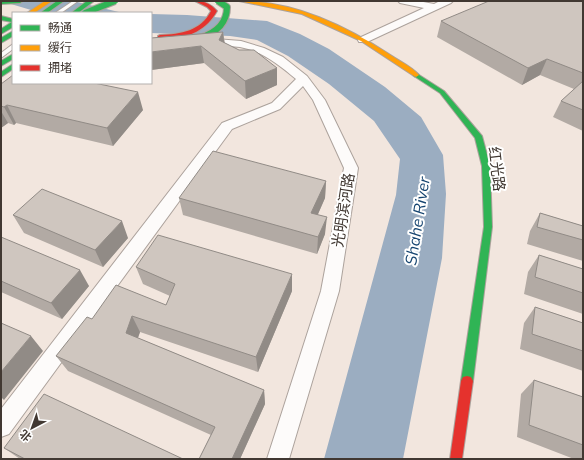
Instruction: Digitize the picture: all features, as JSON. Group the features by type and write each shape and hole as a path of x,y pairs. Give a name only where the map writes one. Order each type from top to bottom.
{"main road":[{"path":"1,2 20,1"},
{"path":"32,12 49,1"},
{"path":"44,12 61,1"},
{"path":"75,12 91,1"},
{"path":"87,12 103,1"},
{"path":"88,12 103,4 115,1"},
{"path":"152,36 180,35 195,31 206,25 213,19 214,11 209,6 198,1"},
{"path":"152,43 184,42 217,30 225,22 228,15 227,7 218,1"},
{"name":"红光路","path":"242,1 276,6 304,13 363,40 442,92 479,138 486,166 488,227 456,459"},
{"path":"1,10 12,12"},
{"path":"1,18 12,21"},
{"path":"1,32 12,25"},
{"path":"1,41 12,34"},
{"path":"1,64 12,57"},
{"path":"1,75 12,67"}],"street":[{"path":"403,1 434,7"},
{"path":"363,40 448,1"},
{"name":"光明滨河路","path":"152,43 208,41 241,44 260,50 279,59 303,79 319,100 351,168 330,291 278,459"},
{"path":"1,426 227,126 276,106 303,79"}],"lane":[{"path":"60,12 76,1"},
{"path":"1,50 12,45"},
{"path":"1,56 12,46"}],"water":[{"path":"1,1 73,1 119,12 38,12"},
{"name":"Shahe River","path":"152,14 267,21 300,34 329,49 385,87 421,117 443,155 446,194 442,258 403,459 324,459 396,195 400,159 374,121 329,84 288,56 257,40 230,36 152,33"}],"building":[{"path":"489,1 583,1 583,73 547,59 528,68 441,21"},
{"path":"223,32 219,40 239,50 254,50 277,68 245,81 201,46 152,52 152,38"},
{"path":"12,76 12,84 99,84 138,92 107,128 7,105 4,107 1,106 1,84"},
{"path":"583,81 583,110 561,101"},
{"path":"213,151 326,181 311,213 327,217 318,237 179,198"},
{"path":"42,189 122,221 95,250 13,215"},
{"path":"540,213 583,226 583,240 537,227"},
{"path":"158,235 292,274 256,357 132,316 126,333 264,390 232,459 199,459 215,427 56,356 87,317 92,319 116,285 166,305 175,284 136,267"},
{"path":"1,237 80,270 51,303 1,281"},
{"path":"539,255 583,269 583,293 535,277"},
{"path":"535,307 583,323 583,351 532,334"},
{"path":"1,323 31,336 1,372"},
{"path":"534,380 583,397 583,445 529,425"},
{"path":"44,394 183,459 25,459 4,448"}],"traffic: fast":[{"path":"1,2 20,1"},
{"path":"44,12 61,1"},
{"path":"75,12 91,1"},
{"path":"88,12 115,1"},
{"path":"152,44 192,40 213,32 220,27 227,16 227,7 218,1"},
{"path":"1,18 12,21"},
{"path":"1,32 12,25"},
{"path":"1,41 12,34"},
{"path":"1,64 12,57"},
{"path":"1,75 12,67"},
{"path":"416,75 442,92 479,138 486,166 488,227 467,381"}],"traffic: slow":[{"path":"32,12 49,1"},
{"path":"242,1 276,6 304,13 363,40 416,75"}],"traffic: jam":[{"path":"160,37 176,36 192,32 205,24 214,11 209,6 198,1"},
{"path":"456,459 467,381"}]}
